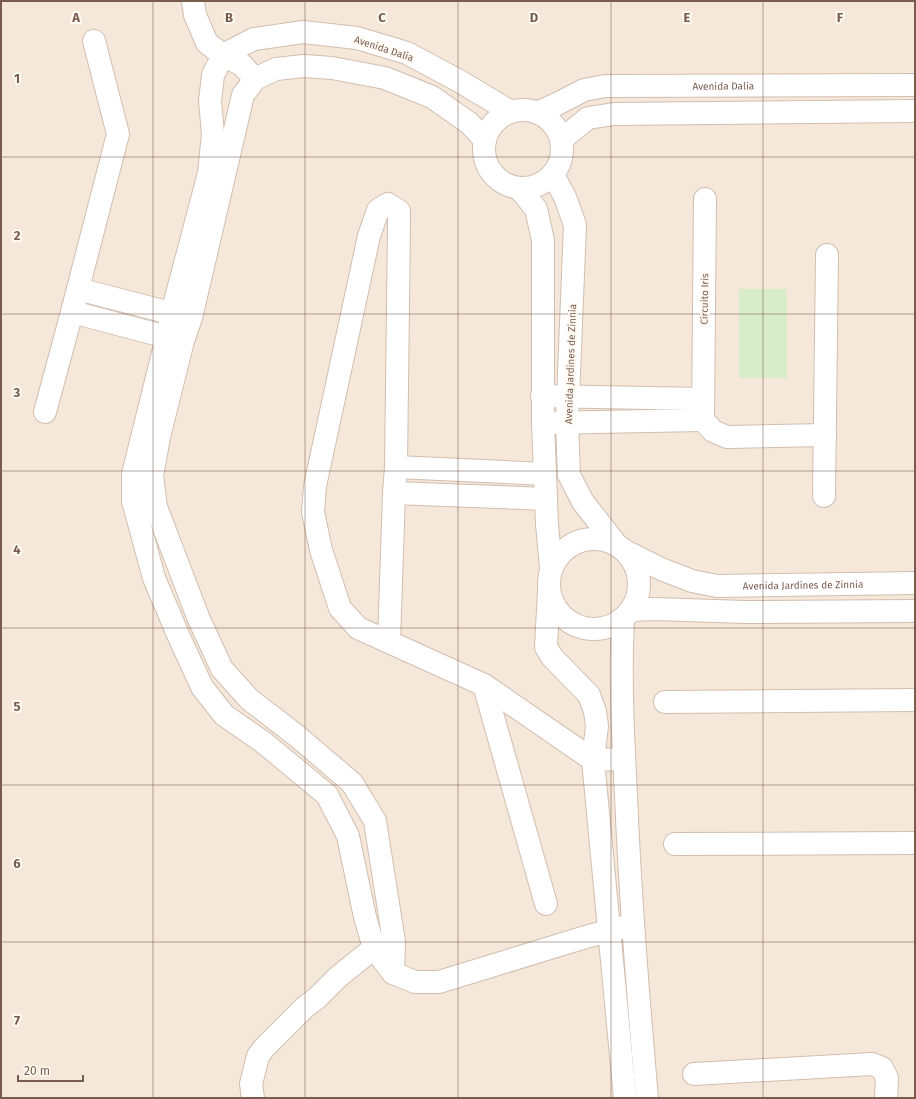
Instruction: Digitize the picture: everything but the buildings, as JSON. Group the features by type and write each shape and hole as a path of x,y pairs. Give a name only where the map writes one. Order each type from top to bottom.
{"street":[{"path":"193,1 195,15 207,43 223,55 242,65 255,79"},
{"name":"Avenida Dalia","path":"223,55 254,39 302,32 357,38 407,53 461,82 511,112"},
{"path":"45,412 118,134 94,41"},
{"path":"182,316 209,172 212,134 210,101 213,75 223,55"},
{"path":"384,945 365,917 348,836 327,795 263,742 224,715 202,687 154,578 133,501 142,475 175,339 243,94 255,79 276,69 304,66 332,68 386,78 432,97 469,123 485,140"},
{"name":"Avenida Dalia","path":"537,113 584,90 605,86 915,85"},
{"path":"524,110 537,113 548,119 556,128 561,140 562,152 560,164 553,175 543,183 532,188 519,188 506,185 495,177 487,166 484,153 485,140 490,128 499,118 511,112 524,110"},
{"path":"561,140 588,118 614,114 915,111"},
{"name":"Avenida Jardines de Zinnia","path":"553,175 565,197 575,225 567,423 569,475 583,502 620,547 661,569 692,581 717,586 915,583"},
{"path":"519,188 536,209 543,240 542,396 546,500 552,568 549,590 546,647 552,657 589,695 595,712 597,726 593,760 625,1098"},
{"name":"Circuito Iris","path":"703,410 705,199"},
{"path":"389,642 396,467 399,211 388,204 378,210 369,236 315,486 314,512 321,550 340,608 358,628 484,685 593,760 624,759"},
{"path":"824,496 827,255"},
{"path":"78,289 182,316"},
{"path":"72,312 175,339"},
{"path":"542,396 568,397 703,410"},
{"path":"543,423 567,423 703,410"},
{"path":"703,410 713,431 727,437 825,435"},
{"path":"396,467 545,474"},
{"path":"142,475 156,507 198,617 222,669 249,699 297,736 352,783 375,821 384,945 393,974 415,982 439,982 589,936 632,925"},
{"path":"394,493 546,500"},
{"path":"552,568 558,556 562,552 577,542 596,538 620,547 634,561 639,575 639,592 627,615 622,660 624,759 632,925 647,1098"},
{"path":"745,612 746,586"},
{"path":"549,590 555,607 569,621 588,629 608,627 627,615 655,609 745,612 915,611"},
{"path":"202,687 222,669"},
{"path":"484,685 546,904"},
{"path":"665,702 915,700"},
{"path":"675,844 915,843"},
{"path":"253,1098 251,1084 258,1056 264,1048 338,977 384,945"},
{"path":"694,1074 872,1064 882,1068 887,1078 886,1098"}],"shaded area":[{"path":"1,1 915,1 915,1098 1,1098"}],"green space":[{"path":"739,289 787,289 787,378 739,378"}]}
